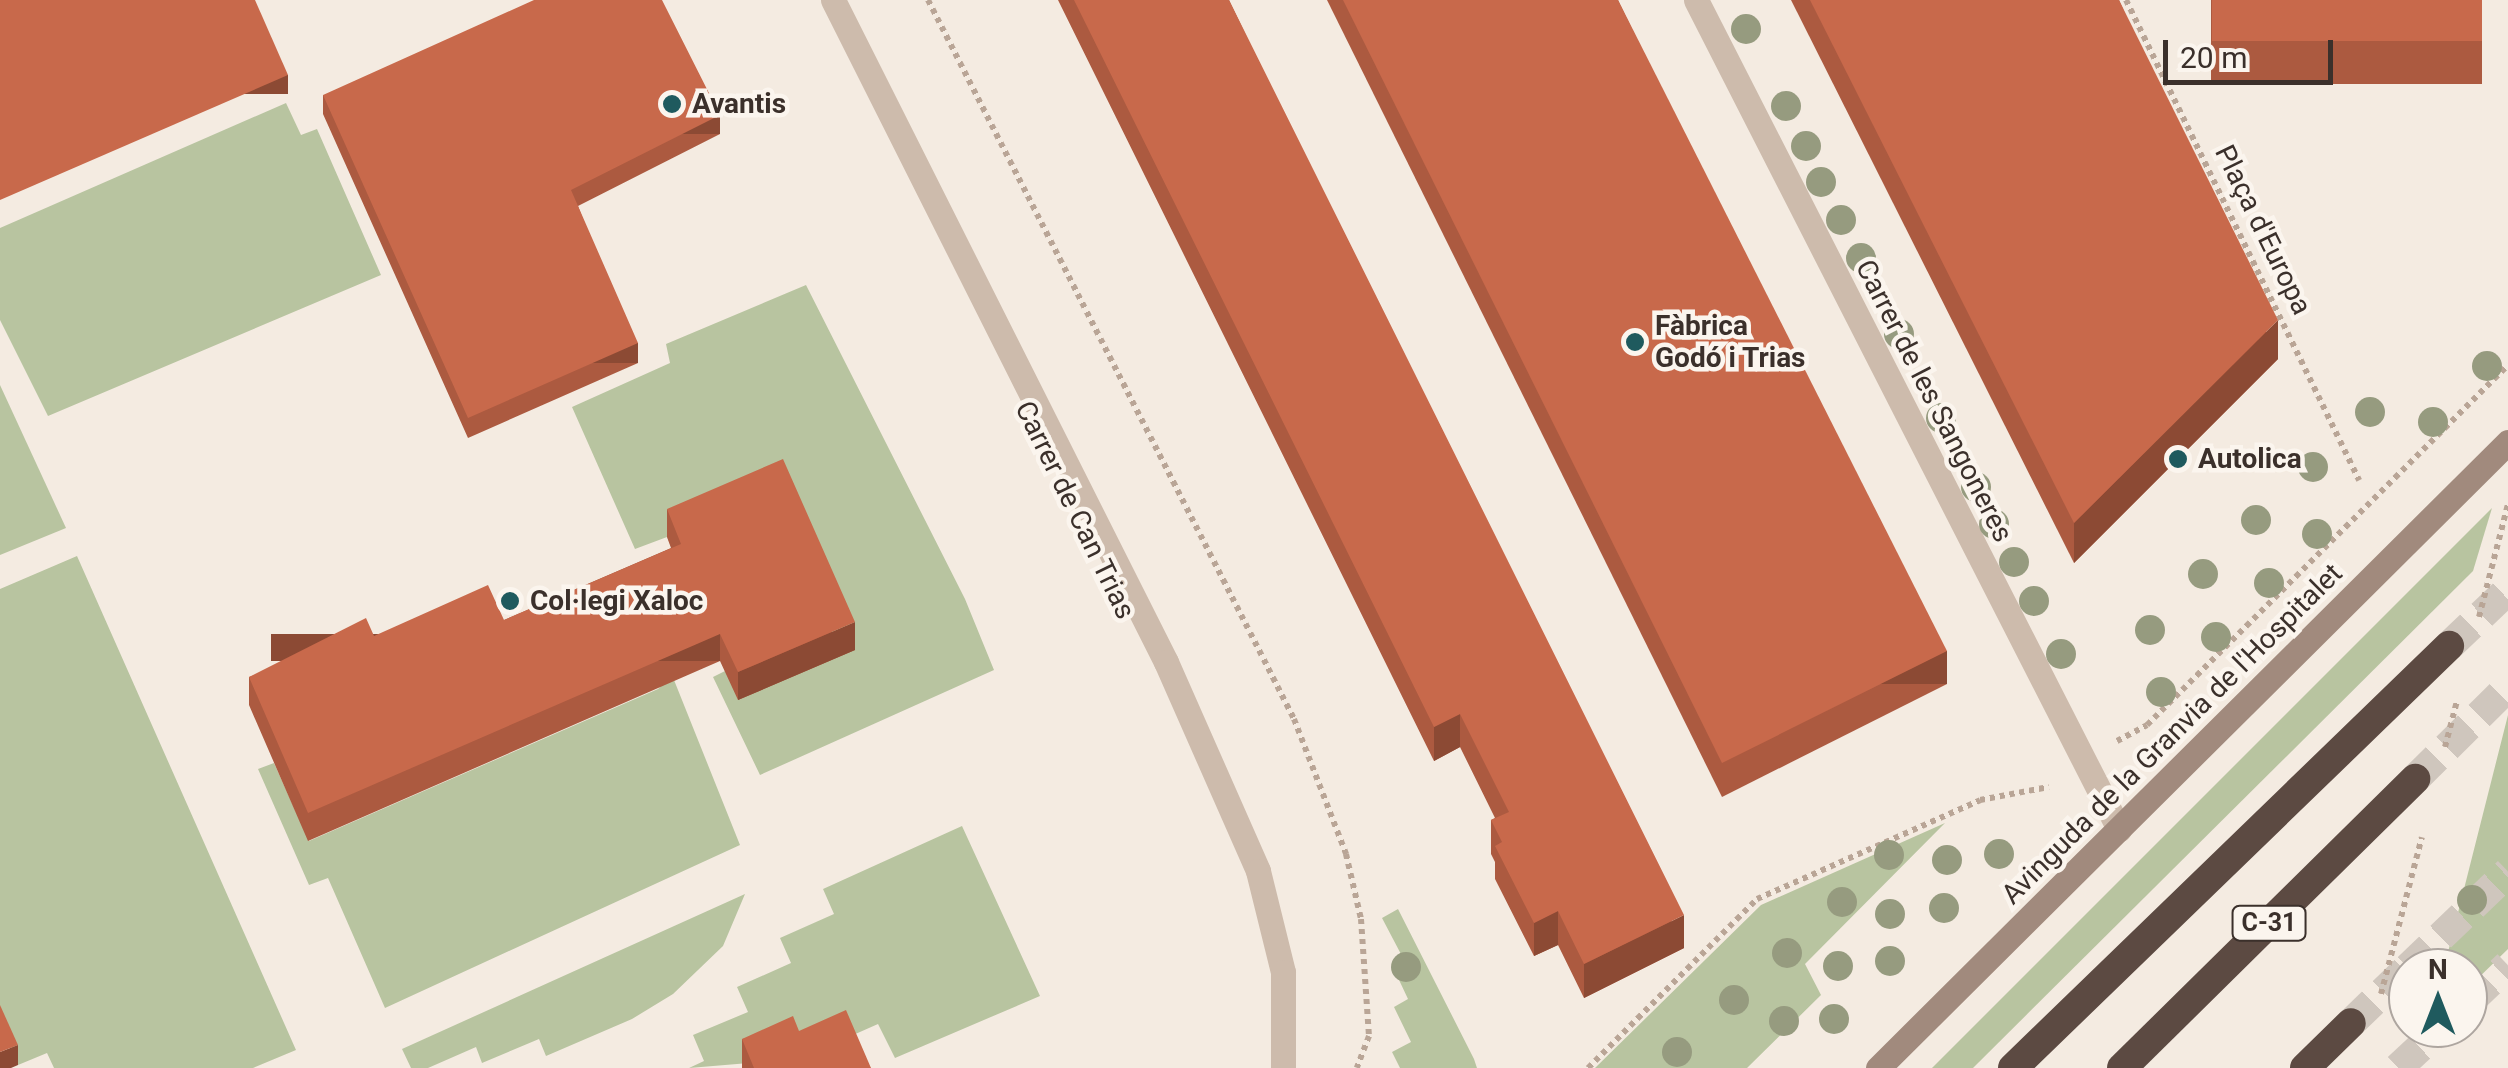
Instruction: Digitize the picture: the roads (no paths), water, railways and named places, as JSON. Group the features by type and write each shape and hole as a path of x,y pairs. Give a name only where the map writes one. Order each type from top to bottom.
{"highway":[{"path":"2013,1068 2449,646"},
{"name":"C-31","path":"2122,1068 2415,779"},
{"path":"2305,1068 2351,1023"}],"main road":[{"name":"Avinguda de la Granvia de l'Hospitalet","path":"1878,1068 2508,442"}],"street":[{"name":"Carrer de Can Trias","path":"833,0 1166,662 1258,870 1283,972 1283,1068"},
{"name":"Carrer de les Sangoneres","path":"1696,0 2119,829"}],"tunnel":[{"path":"2449,646 2508,590"},
{"path":"2415,779 2508,687"},
{"path":"2429,948 2508,872"},
{"path":"2488,984 2508,965"},
{"path":"2351,1023 2388,987"},
{"path":"2398,1068 2420,1048"}],"place":[{"name":"Avantis","path":"672,104"},
{"name":"Fàbrica Godó i Trias","path":"1635,342"},
{"name":"Autolica","path":"2178,459"},
{"name":"Col·legi Xaloc","path":"510,601"}]}
